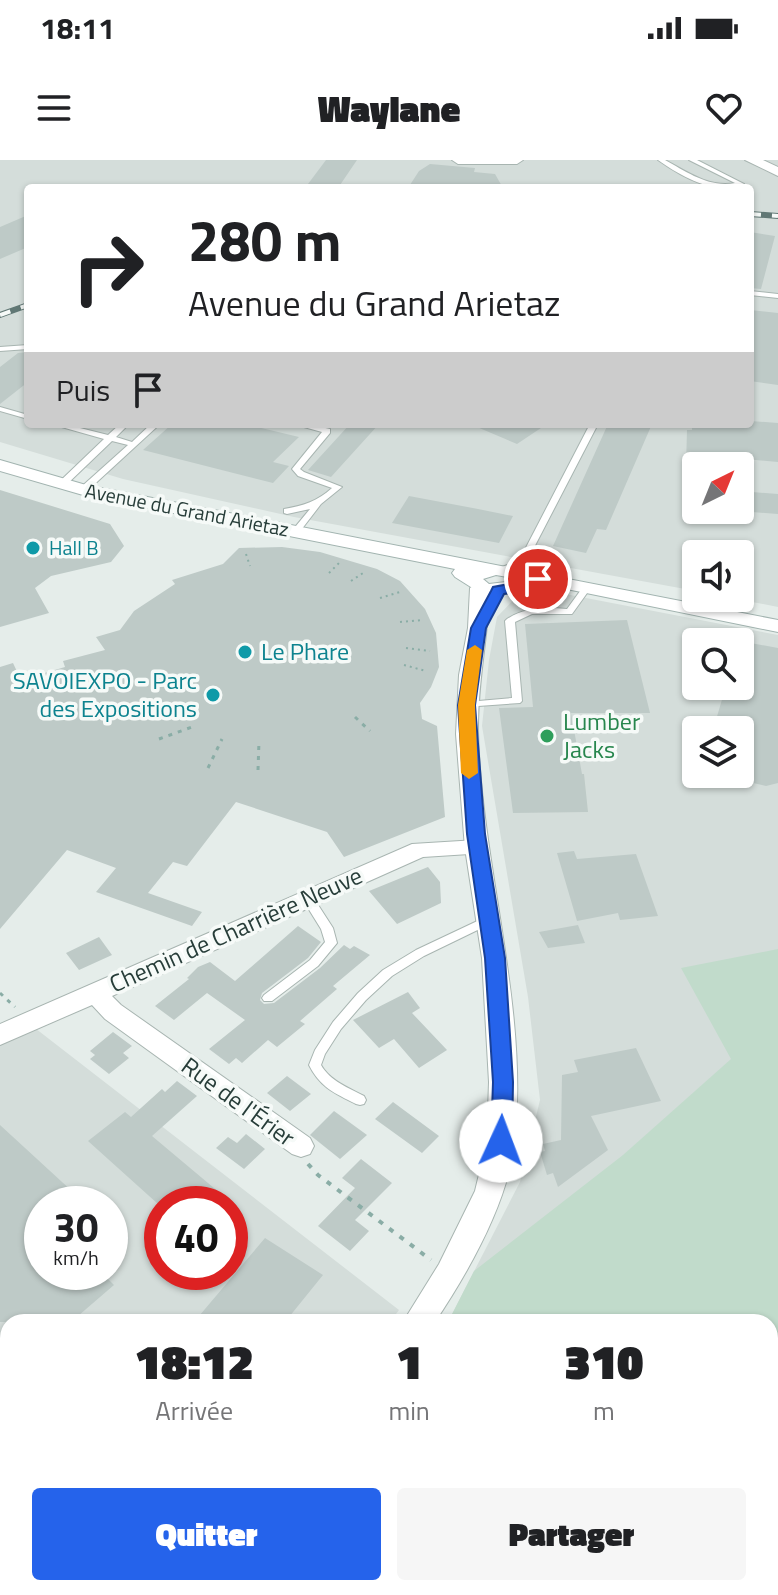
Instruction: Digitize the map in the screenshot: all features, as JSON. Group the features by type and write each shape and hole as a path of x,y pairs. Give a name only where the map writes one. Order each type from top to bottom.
{"street":[{"path":"458,160 517,160"},
{"path":"752,160 778,172"},
{"name":"Avenue du Grand Arietaz","path":"0,465 61,485 375,547 493,579 549,582 778,626"},
{"path":"423,1314 450,1274 489,1191 501,1141 503,1082 495,958 477,848 467,705 478,628 493,579"},
{"name":"Chemin de Charrière Neuve","path":"0,1035 420,849 477,848"},
{"name":"Rue de l'Érier","path":"95,993 113,1012 301,1146"}],"lane":[{"path":"661,160 708,184"},
{"path":"692,160 741,184"},
{"path":"754,293 778,296"},
{"path":"0,349 24,347"},
{"path":"0,409 24,416"},
{"path":"70,428 132,444"},
{"path":"61,485 120,428"},
{"path":"83,490 151,428"},
{"path":"287,511 300,511 338,487 301,474 296,469 327,431 314,428"},
{"path":"493,579 522,563 592,428"},
{"path":"295,532 324,498"},
{"path":"467,705 517,701 510,621 522,612 540,609 569,612 586,589"},
{"path":"268,998 314,963 331,943 327,928 309,900"},
{"path":"360,1100 321,1076 315,1065 321,1047 351,1010 397,966 489,919"}],"path":[{"path":"246,554 250,566"},
{"path":"329,573 341,561"},
{"path":"351,581 366,571"},
{"path":"380,598 400,592"},
{"path":"400,622 423,620"},
{"path":"406,648 430,651"},
{"path":"404,665 426,671"},
{"path":"355,717 370,731"},
{"path":"159,739 192,727"},
{"path":"208,768 222,739"},
{"path":"258,770 259,741"},
{"name":"Rue de l'Érier","path":"301,1146 308,1164 318,1175 450,1274"}],"shaded area":[{"path":"0,160 778,160 778,607 754,602 754,540 682,540 682,588 294,517 123,479 0,442"},
{"path":"534,591 560,593 742,628 682,628 682,700 754,700 754,630 778,635 778,1314 452,1314 520,1182 540,1100 528,997 482,726 497,617 520,593"},
{"path":"31,1025 239,1186 144,1186 144,1290 248,1290 248,1193 399,1310 396,1314 0,1314 0,1040"}],"green space":[{"path":"778,949 778,1314 452,1314 474,1271 623,1155 731,1059 681,968"}],"building":[{"path":"326,160 357,160 341,184 308,184"},
{"path":"430,164 475,168 474,172 495,174 501,184 411,184 419,171"},
{"path":"24,217 24,249 0,259 0,227"},
{"path":"754,233 775,236 761,289 754,288"},
{"path":"754,310 778,313 778,385 754,382"},
{"path":"24,352 24,385 0,404 0,367 18,353"},
{"path":"754,421 778,423 778,462 754,460 754,452 686,452 687,430 754,428"},
{"path":"168,428 261,428 299,437 273,462 289,466 273,483 143,450"},
{"path":"346,428 375,428 331,477 308,470"},
{"path":"479,428 541,428 517,444"},
{"path":"606,428 650,428 606,530 597,529 586,553 553,546"},
{"name":"SAVOIEXPO - Parc des Expositions","path":"0,490 110,524 124,546 111,562 51,576 35,588 49,613 0,627"},
{"path":"754,492 778,494 778,514 754,512"},
{"path":"409,496 513,516 499,543 392,523"},
{"name":"SAVOIEXPO - Parc des Expositions","path":"282,547 320,552 377,569 400,581 425,609 436,633 439,667 420,703 422,719 437,726 445,817 344,857 327,832 236,802 187,866 173,862 148,893 202,912 192,926 96,892 116,868 67,850 0,929 0,667 13,663 21,680 65,667 63,661 105,650 96,637 120,630 134,611 175,584 172,580 223,564 239,548"},
{"path":"627,620 650,713 571,713 584,774 588,812 513,813 499,708 533,707 525,624"},
{"path":"754,644 778,648 778,783 766,786 754,783 754,716 717,716 722,700 754,700"},
{"path":"574,851 577,859 636,854 658,916 620,920 618,913 577,921 557,853"},
{"path":"428,867 440,882 441,903 397,924 369,891"},
{"path":"578,925 585,943 548,948 539,932"},
{"path":"298,926 321,942 308,958 262,993 260,1000 264,1004 274,1003 344,945 350,949 354,946 370,955 333,986 337,989 300,1021 305,1024 277,1047 268,1040 242,1063 236,1058 229,1064 209,1049 245,1020 207,993 174,1020 155,1006 189,979 198,967 210,962 235,981"},
{"path":"99,937 112,955 79,970 66,953"},
{"path":"408,992 420,1008 412,1013 447,1050 419,1068 394,1039 379,1048 353,1020"},
{"path":"113,1032 132,1046 123,1053 129,1058 109,1074 90,1059 95,1055 90,1051"},
{"path":"636,1048 661,1101 591,1116 608,1150 558,1187 553,1173 547,1175 540,1152 545,1151 543,1144 561,1140 562,1075 578,1072 574,1060"},
{"path":"287,1076 311,1094 290,1111 267,1093"},
{"path":"177,1081 197,1096 152,1136 212,1186 144,1186 144,1191 88,1141 125,1112 131,1117 162,1089 165,1092"},
{"path":"393,1102 439,1136 422,1153 375,1119"},
{"path":"334,1111 367,1135 340,1159 310,1135"},
{"path":"0,1125 66,1186 24,1186 24,1290 108,1290 80,1314 0,1314"},
{"path":"246,1134 265,1149 244,1169 216,1148 228,1137 237,1143"},
{"path":"361,1159 392,1183 355,1220 369,1231 350,1251 318,1226 355,1188 342,1178"},
{"path":"265,1238 323,1275 291,1314 201,1314 221,1290 248,1290 248,1258"}],"railway":[{"path":"754,214 778,216"},
{"path":"0,315 24,306"}],"slow traffic":[{"path":"469,773 467,705 475,650"}],"place":[{"name":"Hall B","path":"33,548"},
{"name":"Le Phare","path":"245,652"},
{"name":"SAVOIEXPO - Parc des Expositions","path":"213,695"},
{"name":"Lumber Jacks","path":"547,736"}],"route":[{"path":"501,1141 503,1082 495,958 477,848 467,705 478,628 498,591 549,582 538,579"}]}
